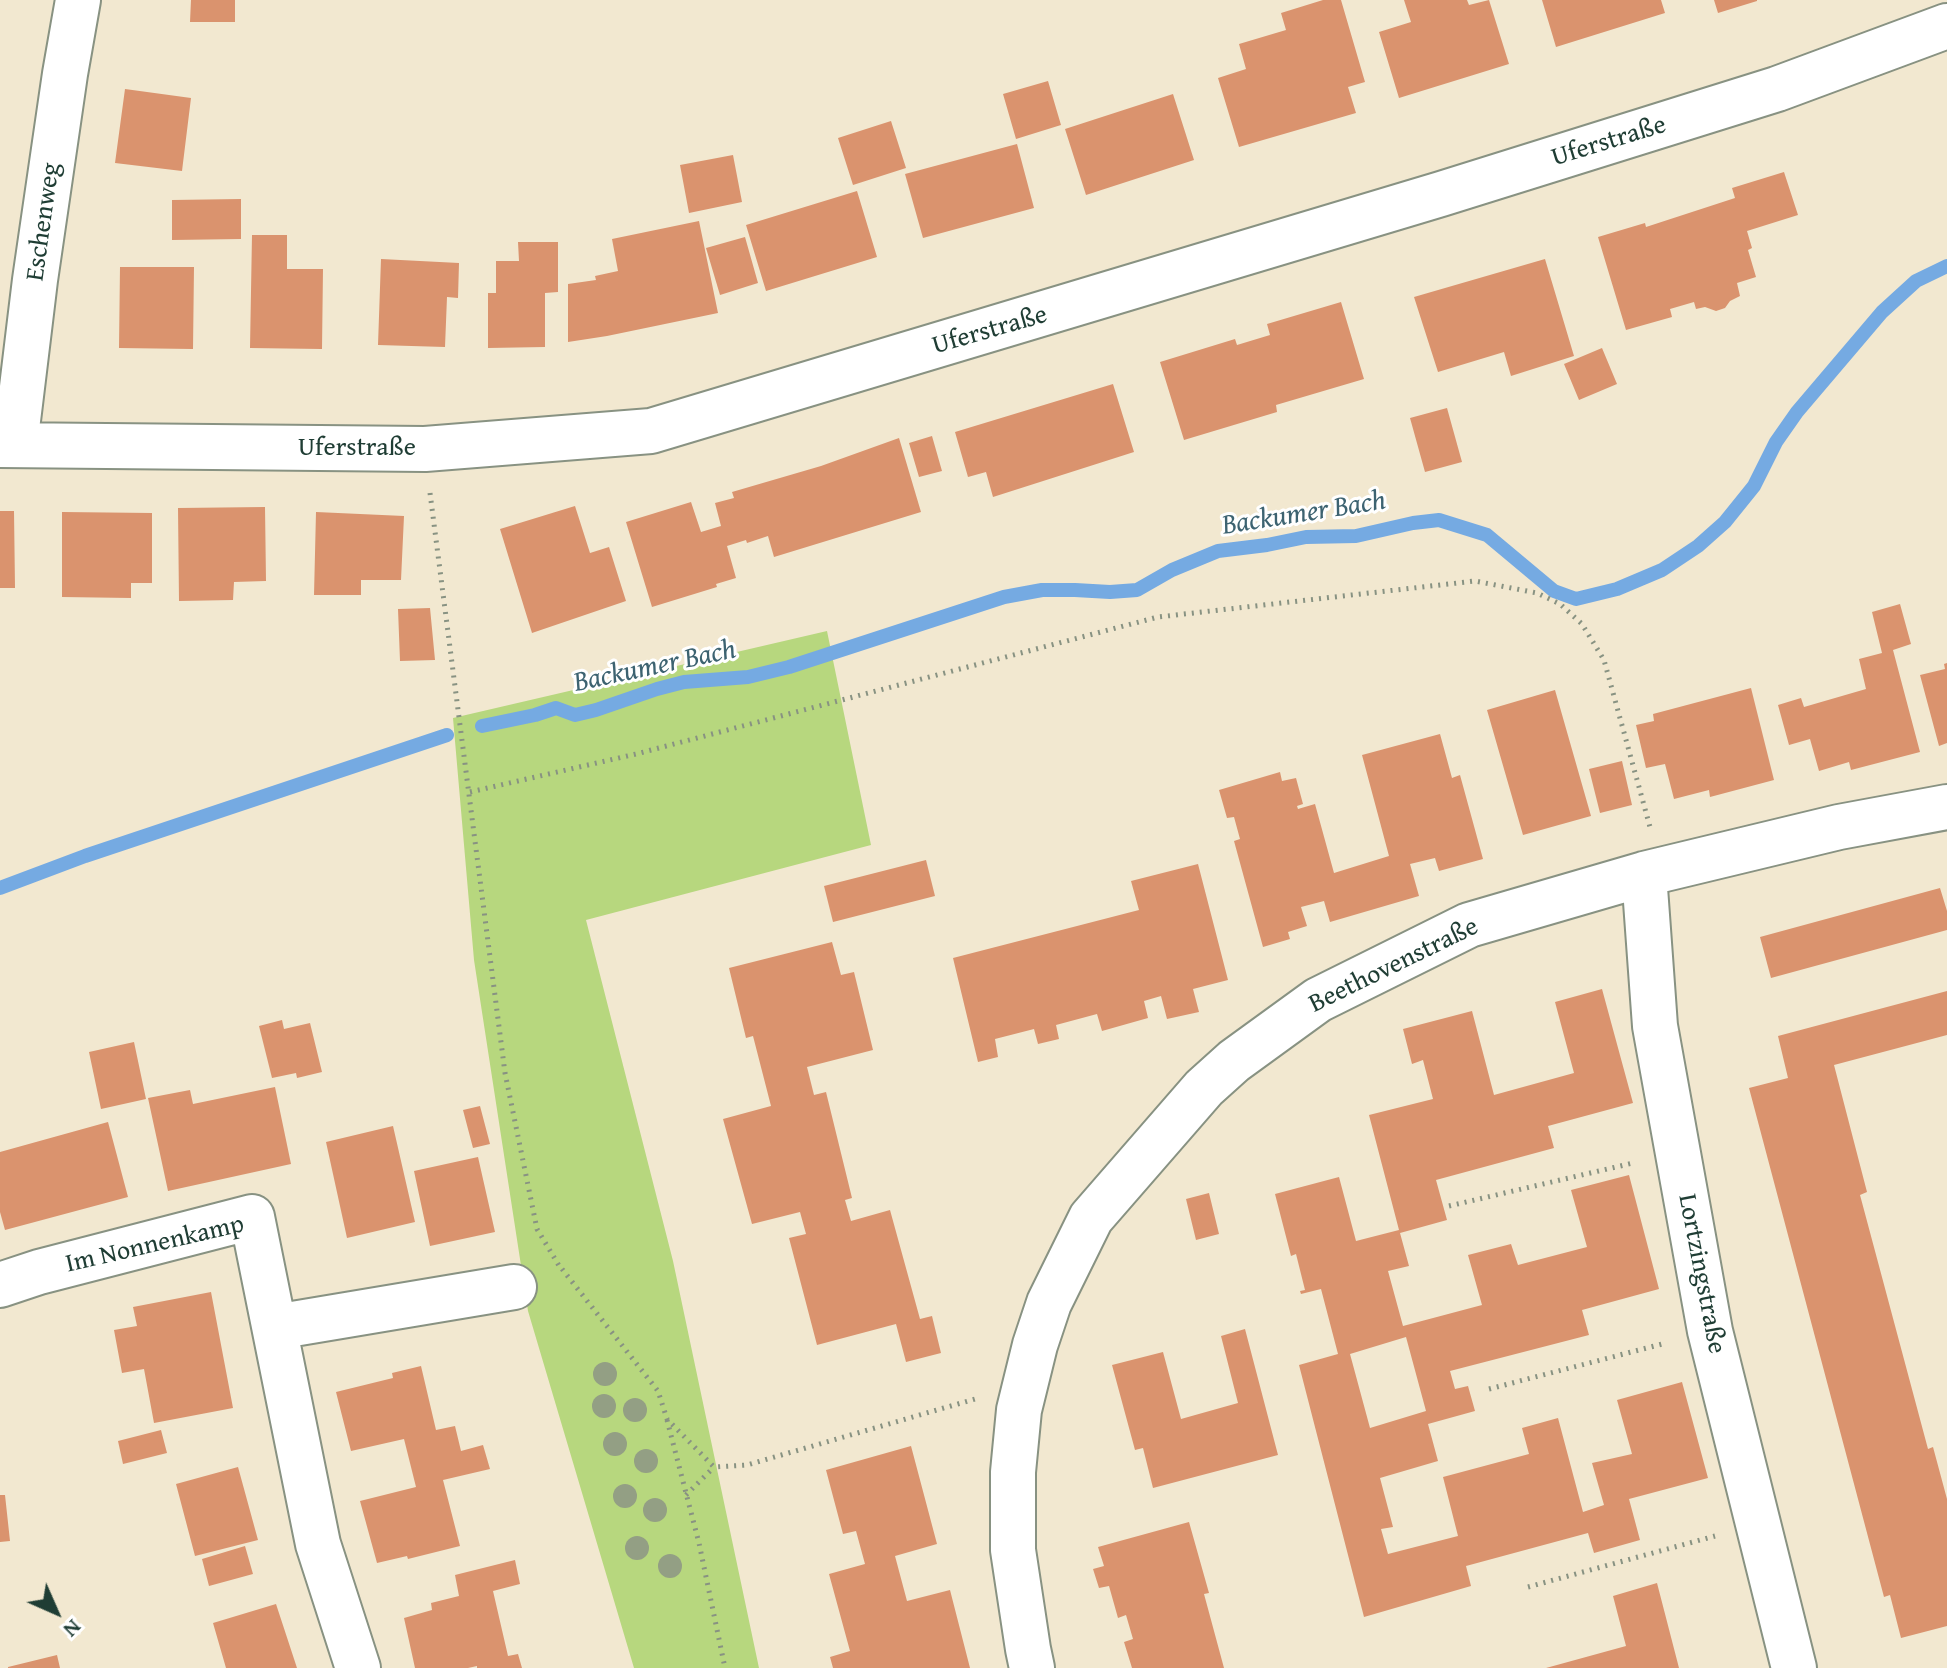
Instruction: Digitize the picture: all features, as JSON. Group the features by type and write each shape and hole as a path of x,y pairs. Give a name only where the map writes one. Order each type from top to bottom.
{"street":[{"name":"Eschenweg","path":"8,445 78,0"},
{"name":"Uferstraße","path":"8,445 425,449 651,431 1441,194 1777,89 1947,26"},
{"name":"Beethovenstraße","path":"1032,1668 1013,1550 1013,1472 1019,1410 1035,1345 1049,1303 1091,1218 1204,1088 1234,1061 1318,1000 1469,925 1644,874 1839,827 1947,807"},
{"name":"Lortzingstraße","path":"1644,874 1655,1026 1710,1331 1794,1668"},
{"name":"Im Nonnenkamp","path":"0,1285 252,1217 318,1544 358,1668"},
{"path":"275,1327 514,1287"}],"path":[{"path":"425,449 505,1073 537,1229 561,1269 658,1391 699,1543 725,1668"},
{"path":"470,792 636,754 1158,617 1475,581 1537,593 1560,604 1582,624 1604,660 1656,847 1644,874"},
{"path":"1449,1206 1677,1153"},
{"path":"514,1287 561,1269"},
{"path":"1489,1389 1710,1331"},
{"path":"686,1495 714,1467 747,1465 990,1395 1019,1410"},
{"path":"667,1419 714,1467"},
{"path":"1528,1587 1758,1524"}],"green space":[{"path":"827,631 871,845 586,920 673,1261 759,1668 634,1668 528,1311 474,960 453,718"}],"building":[{"path":"191,0 235,0 235,22 190,22"},
{"path":"1323,0 1341,0 1365,82 1348,87 1356,113 1239,147 1218,78 1246,69 1239,44 1286,30 1281,13"},
{"path":"1404,0 1467,0 1469,5 1489,0 1509,64 1399,98 1379,32 1411,22"},
{"path":"1542,0 1661,0 1665,13 1556,47"},
{"path":"1714,0 1757,0 1757,1 1718,13"},
{"path":"1048,81 1061,125 1016,139 1003,94"},
{"path":"125,89 191,98 182,171 115,163"},
{"path":"1173,94 1194,160 1086,195 1065,129"},
{"path":"891,121 906,168 853,185 838,138"},
{"path":"1017,144 1034,208 923,238 905,174"},
{"path":"733,155 742,202 689,213 680,165"},
{"path":"1784,172 1798,215 1747,231 1752,248 1748,250 1756,277 1737,283 1740,296 1716,311 1705,307 1696,309 1694,302 1670,309 1672,317 1626,330 1598,237 1645,223 1646,227 1735,198 1732,188"},
{"path":"857,191 877,257 766,291 746,225"},
{"path":"241,199 241,239 172,240 172,200"},
{"path":"699,221 718,313 568,342 568,284 596,280 595,276 618,271 612,239"},
{"path":"252,235 287,235 287,269 323,269 322,349 250,348"},
{"path":"745,237 758,283 720,295 706,248"},
{"path":"518,242 558,242 558,292 545,293 545,347 488,348 488,293 496,293 496,261 519,261"},
{"path":"381,259 459,263 458,298 447,297 445,347 378,345"},
{"path":"1545,259 1574,356 1511,376 1504,352 1438,372 1414,297"},
{"path":"120,267 194,267 193,349 119,348"},
{"path":"1341,302 1364,379 1276,405 1277,412 1184,440 1160,362 1235,339 1237,345 1270,335 1267,324"},
{"path":"1602,348 1617,384 1579,400 1564,364"},
{"path":"1113,384 1134,452 993,497 986,472 968,477 955,432"},
{"path":"1447,408 1462,462 1425,472 1410,418"},
{"path":"932,436 942,471 919,477 909,443"},
{"path":"899,438 921,512 774,557 768,536 727,546 736,578 652,607 626,522 691,502 701,532 721,526 715,503 734,498 732,492 821,466"},
{"path":"575,506 590,553 609,547 626,601 532,633 500,529"},
{"path":"265,507 266,581 234,582 233,600 179,601 178,508"},
{"path":"0,511 14,511 15,588 0,588"},
{"path":"62,512 152,513 152,583 131,583 131,598 62,597"},
{"path":"316,512 404,516 401,580 361,580 361,595 314,595"},
{"path":"1900,604 1911,644 1893,650 1920,752 1851,770 1849,762 1819,771 1810,739 1789,745 1778,705 1801,698 1804,707 1866,689 1859,659 1882,653 1872,612"},
{"path":"430,608 435,660 400,661 398,609"},
{"path":"1947,663 1947,743 1939,746 1920,675 1945,669 1944,664"},
{"path":"1751,688 1774,780 1710,797 1709,790 1674,799 1665,764 1646,768 1636,725 1654,721 1653,714"},
{"path":"1555,690 1591,816 1523,835 1487,710"},
{"path":"1440,734 1452,778 1460,775 1483,859 1439,871 1435,858 1410,864 1419,896 1330,922 1324,901 1301,907 1307,926 1288,932 1290,939 1263,947 1234,841 1240,839 1234,817 1227,818 1219,790 1280,772 1282,781 1296,778 1303,804 1297,806 1298,809 1315,804 1334,873 1389,856 1362,755"},
{"path":"1622,761 1632,805 1600,813 1589,769"},
{"path":"926,860 935,896 833,922 824,886"},
{"path":"1198,864 1228,980 1193,989 1199,1012 1167,1019 1161,996 1144,1001 1148,1018 1102,1031 1097,1014 1056,1025 1059,1039 1038,1044 1034,1029 995,1039 998,1057 978,1062 953,958 1139,910 1131,881"},
{"path":"1940,888 1947,911 1947,930 1771,978 1760,937"},
{"path":"832,942 841,975 854,972 873,1050 807,1067 814,1095 826,1092 852,1198 845,1200 851,1221 890,1210 920,1319 932,1316 941,1353 906,1362 896,1324 817,1345 789,1238 806,1234 800,1212 752,1224 723,1119 771,1106 753,1036 746,1038 729,968"},
{"path":"1602,989 1633,1103 1548,1126 1554,1148 1436,1180 1447,1220 1400,1233 1409,1266 1388,1271 1403,1326 1482,1305 1468,1255 1511,1244 1518,1265 1587,1247 1571,1190 1629,1175 1659,1289 1582,1310 1589,1335 1450,1371 1455,1389 1468,1386 1475,1411 1428,1424 1438,1461 1380,1478 1393,1527 1381,1529 1388,1554 1458,1536 1443,1477 1529,1454 1522,1428 1558,1418 1583,1512 1604,1505 1592,1463 1632,1454 1617,1400 1682,1382 1708,1478 1629,1499 1640,1540 1594,1553 1588,1533 1466,1566 1471,1586 1364,1617 1299,1365 1338,1354 1321,1289 1301,1294 1300,1291 1305,1290 1296,1254 1291,1256 1275,1194 1339,1177 1356,1241 1399,1230 1369,1115 1433,1099 1423,1060 1412,1064 1403,1029 1472,1011 1494,1095 1574,1073 1555,1002","holes":["1406,1337 1426,1411 1370,1428 1350,1354"]},
{"path":"1947,991 1947,1035 1834,1065 1867,1192 1860,1195 1928,1449 1933,1447 1947,1499 1947,1626 1901,1638 1890,1595 1884,1597 1749,1088 1788,1078 1778,1036"},
{"path":"282,1020 284,1029 310,1023 322,1072 297,1078 296,1073 272,1078 259,1026"},
{"path":"134,1042 146,1099 101,1109 89,1052"},
{"path":"275,1087 291,1164 168,1191 148,1098 190,1090 193,1104"},
{"path":"480,1106 490,1144 473,1148 463,1110"},
{"path":"108,1122 128,1197 5,1230 0,1212 0,1152"},
{"path":"393,1126 415,1222 347,1238 326,1142"},
{"path":"478,1157 495,1232 430,1246 414,1171"},
{"path":"1209,1193 1219,1234 1196,1240 1186,1199"},
{"path":"211,1292 233,1408 154,1423 144,1369 122,1373 114,1330 137,1326 133,1307"},
{"path":"1245,1329 1278,1455 1153,1488 1143,1448 1135,1450 1112,1365 1163,1352 1181,1419 1238,1403 1221,1336"},
{"path":"421,1366 436,1430 455,1426 461,1451 483,1445 490,1469 443,1480 460,1546 377,1563 360,1501 416,1487 404,1439 351,1451 336,1392 393,1378 392,1373"},
{"path":"161,1430 167,1453 123,1464 118,1441"},
{"path":"911,1446 937,1544 895,1556 907,1601 950,1590 970,1668 833,1668 830,1657 850,1651 829,1574 865,1564 856,1531 843,1534 826,1470"},
{"path":"238,1467 258,1540 195,1556 176,1484"},
{"path":"0,1495 5,1495 10,1541 0,1542"},
{"path":"1189,1522 1209,1593 1204,1594 1224,1668 1132,1668 1124,1642 1133,1639 1126,1615 1118,1618 1109,1586 1099,1588 1093,1569 1104,1566 1098,1547"},
{"path":"245,1546 253,1574 209,1586 202,1559"},
{"path":"515,1560 520,1584 493,1591 508,1656 518,1654 522,1668 415,1668 404,1618 432,1610 431,1603 459,1596 455,1575"},
{"path":"1657,1583 1679,1668 1546,1668 1626,1646 1613,1596"},
{"path":"276,1604 297,1668 226,1668 213,1623"},
{"path":"57,1655 60,1668 8,1668 8,1667"}],"waterway":[{"name":"Backumer Bach","path":"482,726 556,708 575,715 684,682 748,677 789,667 1004,597 1042,590 1137,590 1172,570 1218,551 1306,537 1356,536 1413,523 1439,520 1487,535 1554,591 1576,599 1617,589 1662,570 1698,546 1725,522 1754,486 1776,442 1797,412 1882,312 1916,281 1947,266"},
{"name":"Backumer Bach","path":"0,888 85,856 447,735"}]}
